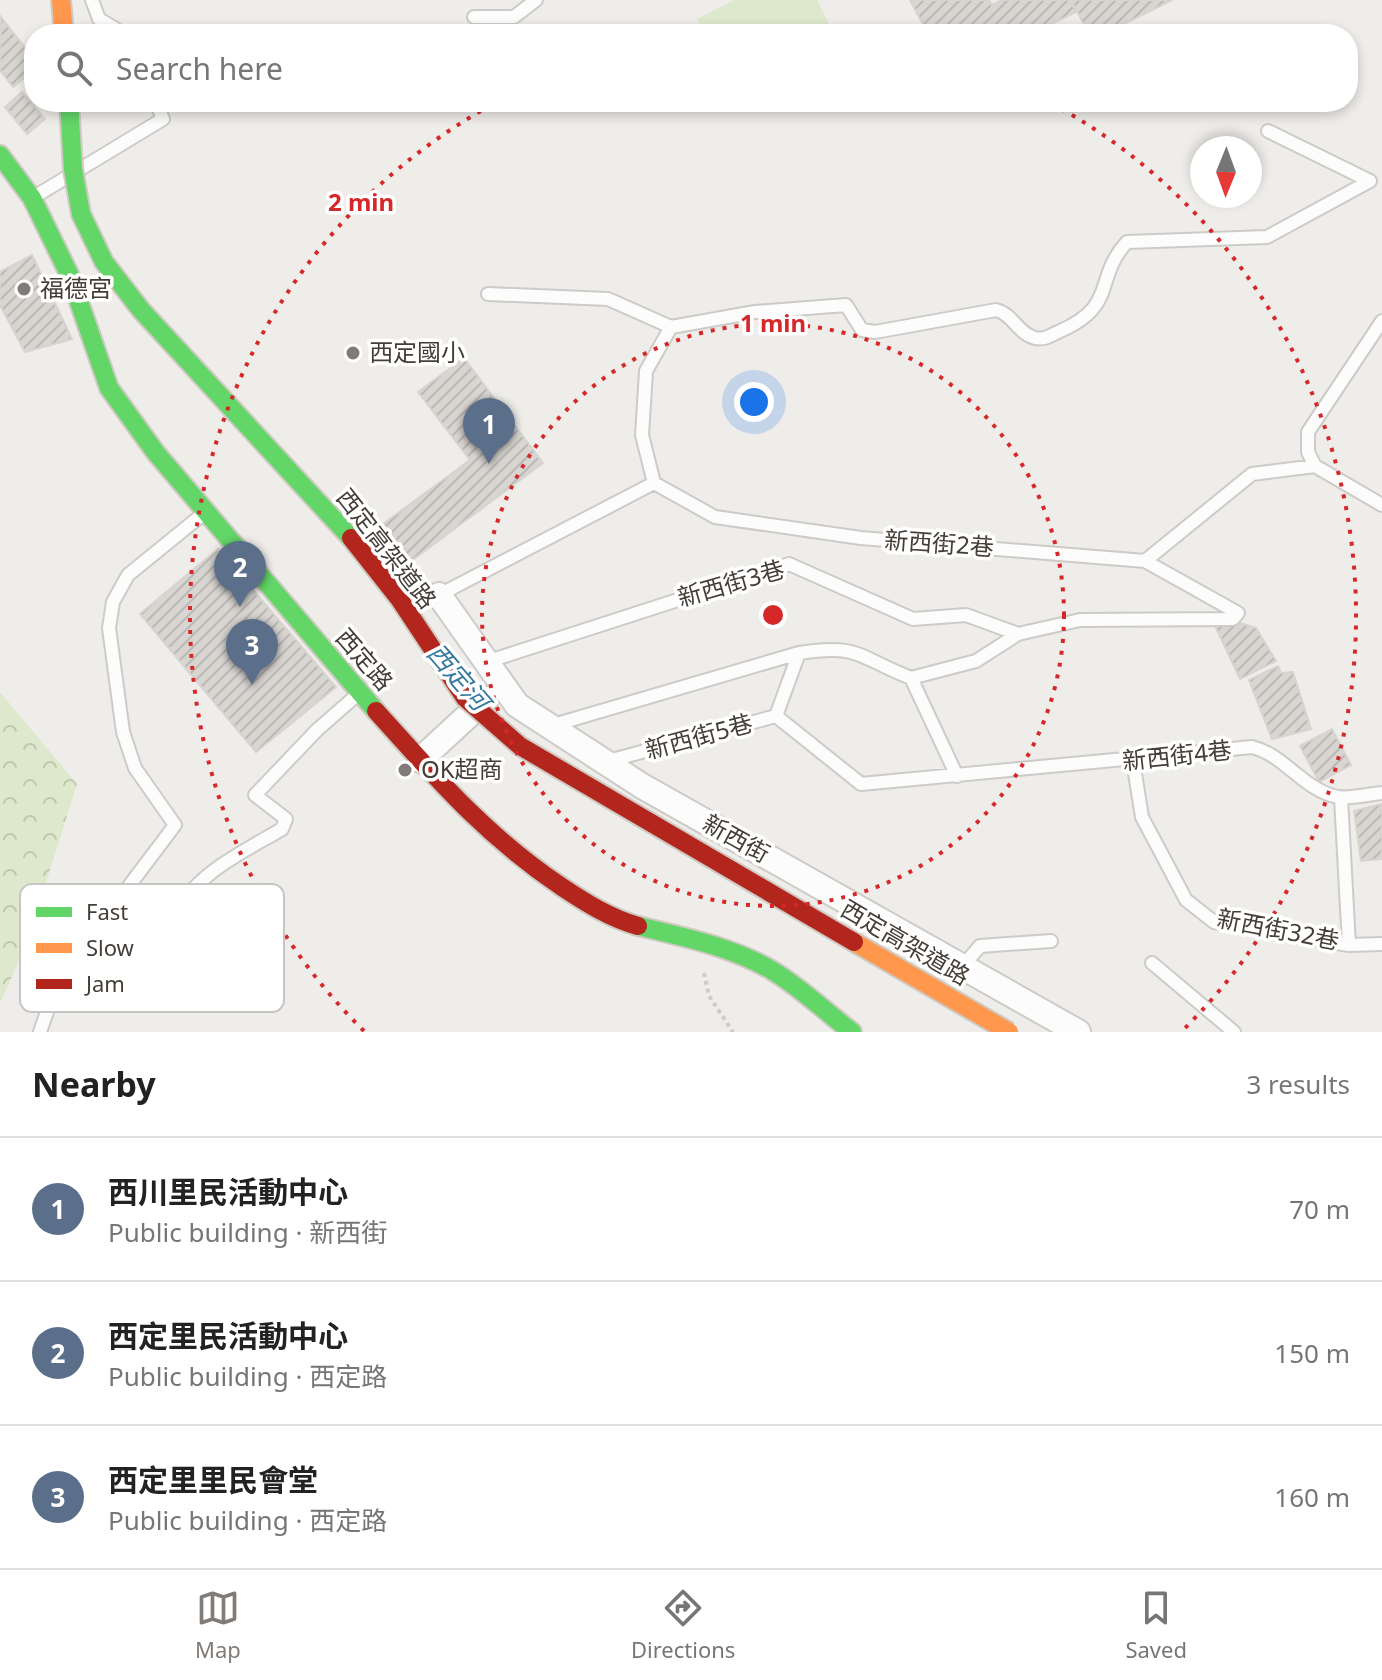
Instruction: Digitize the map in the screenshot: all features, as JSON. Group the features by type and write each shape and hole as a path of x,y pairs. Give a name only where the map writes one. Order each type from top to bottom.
{"street":[{"path":"61,0 63,24"},
{"name":"西定高架道路","path":"70,112 73,169 81,214 104,262 141,310 347,533 400,600 465,698 520,746 1009,1032"},
{"name":"西定路","path":"0,155 32,198 70,276 109,388 156,453 205,512 472,818 515,856 561,889 628,923 696,940 776,973 852,1032"},
{"name":"新西街","path":"439,595 517,705 605,762 1078,1032"},
{"path":"420,760 502,684"}],"lane":[{"path":"92,0 99,19 107,24"},
{"path":"474,17 514,17 536,0"},
{"path":"32,198 163,119 160,112"},
{"path":"1268,131 1376,184"},
{"path":"488,294 608,299 671,327 755,312 846,305 862,330 875,332 996,310 1006,312 1029,337 1042,340 1085,321 1102,296 1117,253 1127,242 1267,237 1376,184"},
{"path":"1382,321 1308,432 1308,452 1315,466 1382,505"},
{"path":"439,595 654,483 642,435 646,371 671,327"},
{"path":"1145,561 1252,474 1315,466"},
{"name":"新西街2巷","path":"654,483 715,517 861,538 1145,561 1238,613 1233,619 1217,622 1178,618 1080,620 1018,634"},
{"path":"130,884 175,825 135,768 123,732 109,628 113,602 128,575 205,512"},
{"name":"新西街3巷","path":"486,662 789,564 913,619 966,615 1018,634"},
{"path":"911,678 976,661 1018,634"},
{"path":"549,726 799,653 832,648 863,653 911,678 957,776"},
{"name":"新西街5巷","path":"605,762 776,716 799,653"},
{"path":"198,884 221,865 282,829 286,819 255,795 317,730 360,693"},
{"name":"新西街4巷","path":"776,716 861,784 1133,761 1252,747 1266,750 1311,787 1341,798"},
{"name":"新西街32巷","path":"1133,761 1142,817 1186,900 1214,922 1349,945 1382,944"},
{"path":"1349,945 1341,798 1382,793"},
{"path":"962,967 980,946 1051,941"},
{"path":"1152,963 1234,1032"},
{"path":"40,1032 47,1012"}],"path":[{"path":"696,940 709,996 733,1032"}],"green space":[{"path":"734,0 817,0 829,24 699,24 697,19"},
{"path":"0,692 77,784 46,884 20,884 20,959 0,1003"}],"building":[{"path":"910,0 989,0 992,5 1002,0 1070,0 1076,12 1051,24 923,24"},
{"path":"1071,0 1172,0 1124,24 1084,24"},
{"path":"1,17 24,46 24,78 13,87 0,70"},
{"path":"22,92 24,112 39,112 45,119 27,134 5,107"},
{"name":"福德宮","path":"32,255 72,339 25,352 0,305 0,272"},
{"path":"464,358 543,463 411,561 383,524 470,460 418,392"},
{"path":"218,549 336,687 256,752 140,614"},
{"path":"1234,621 1256,628 1276,661 1240,679 1215,626"},
{"path":"1278,666 1281,673 1293,672 1311,729 1272,739 1249,680"},
{"path":"1332,729 1351,765 1319,782 1300,746"},
{"path":"1382,804 1382,859 1361,861 1354,811"}],"traffic: fast":[{"path":"70,112 73,169 81,214 104,262 141,310 351,538"},
{"path":"0,155 32,198 70,276 109,388 156,453 376,711"},
{"path":"638,926 742,955 794,985 852,1032"}],"traffic: slow":[{"path":"61,0 63,24"},
{"path":"854,942 1009,1032"}],"traffic: jam":[{"path":"351,538 400,600 465,698 520,746 854,942"},
{"path":"376,711 442,783 509,848 580,899 638,926"}],"place":[{"name":"福德宮","path":"24,289"},
{"name":"西定國小","path":"353,353"},
{"name":"西川里民活動中心","path":"489,464"},
{"name":"西定里民活動中心","path":"240,607"},
{"name":"西定里里民會堂","path":"252,685"},
{"name":"OK超商","path":"405,770"}],"water label":[{"name":"西定河","path":"458,677"}]}
